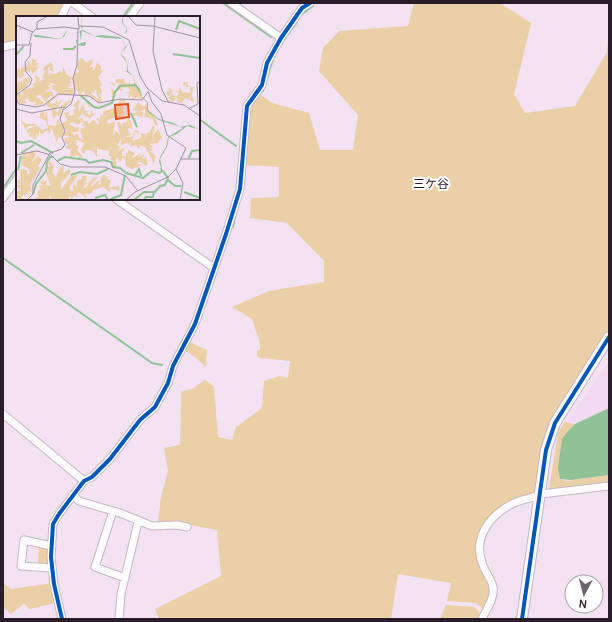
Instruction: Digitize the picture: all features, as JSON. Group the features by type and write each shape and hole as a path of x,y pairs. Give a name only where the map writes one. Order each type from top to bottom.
{"street":[{"path":"62,16 68,3"},
{"path":"73,3 91,16"},
{"path":"131,16 140,3"},
{"path":"231,3 281,38"},
{"path":"62,619 52,568 53,524 84,481 92,477 110,458 140,420 155,406 168,383 173,366 194,324 240,189 247,106 262,85 267,63 281,38 302,8 310,3"},
{"path":"3,47 16,44"},
{"path":"3,198 16,180"},
{"path":"117,200 214,268"},
{"path":"522,619 541,494 546,450 555,423 609,337"},
{"path":"3,414 84,481"},
{"path":"482,619 493,595 494,587 482,563 480,553 482,534 493,519 512,504 541,494 609,486"},
{"path":"73,495 79,501 113,511 138,522 152,526 177,525 188,527"},
{"path":"113,511 95,567 125,578"},
{"path":"119,619 121,594 138,522"},
{"path":"52,546 24,540 21,561 21,566 52,568"}],"shaded area":[{"path":"3,3 66,3 60,16 16,16 16,40 3,43"},
{"path":"414,3 500,3 531,23 514,94 525,113 575,106 607,52 609,27 609,329 555,413 542,448 535,494 493,514 477,549 492,589 484,610 476,603 447,601 451,583 398,574 391,619 159,619 155,609 221,576 217,530 185,524 158,524 161,497 168,471 164,448 180,445 181,392 192,389 205,380 214,387 218,437 232,440 236,427 262,408 264,381 280,376 288,378 290,361 260,358 257,356 257,350 260,350 260,343 252,319 232,307 269,291 324,282 324,261 287,223 250,218 251,198 279,197 279,167 244,165 249,108 258,93 272,103 309,113 320,150 353,150 358,115 319,71 323,48 339,31 408,26"},
{"path":"187,341 207,350 206,367 184,350"},
{"path":"609,362 609,408 575,424 564,422 568,420 574,408 580,404"},
{"path":"609,408 609,475 571,480 560,479 558,468 562,439 575,424"},
{"path":"564,422 575,424 568,431 560,479 566,481 609,475 609,483 549,489 558,434"},
{"path":"39,545 48,548 49,566 38,565"},
{"path":"3,583 11,589 52,583 55,603 30,609 24,604 11,614 3,607"},
{"path":"446,605 474,607 479,611 480,618 440,619"}],"waterway":[{"path":"124,16 133,3"},
{"path":"223,3 271,37"},
{"path":"301,15 313,6"},
{"path":"281,44 297,22"},
{"path":"263,91 273,59"},
{"path":"200,120 236,146"},
{"path":"3,188 16,169"},
{"path":"233,227 235,216"},
{"path":"3,258 152,363 162,365"},
{"path":"213,282 219,263"}],"cycle path":[{"path":"62,619 54,584 51,557 53,524 84,481 92,477 110,459 140,420 155,407 168,383 173,366 195,324 240,189 247,106 262,85 267,63 281,38 302,8 310,3"},
{"path":"522,619 546,450 555,423 609,337"}],"district":[{"name":"三ケ谷","path":"431,183"}]}
